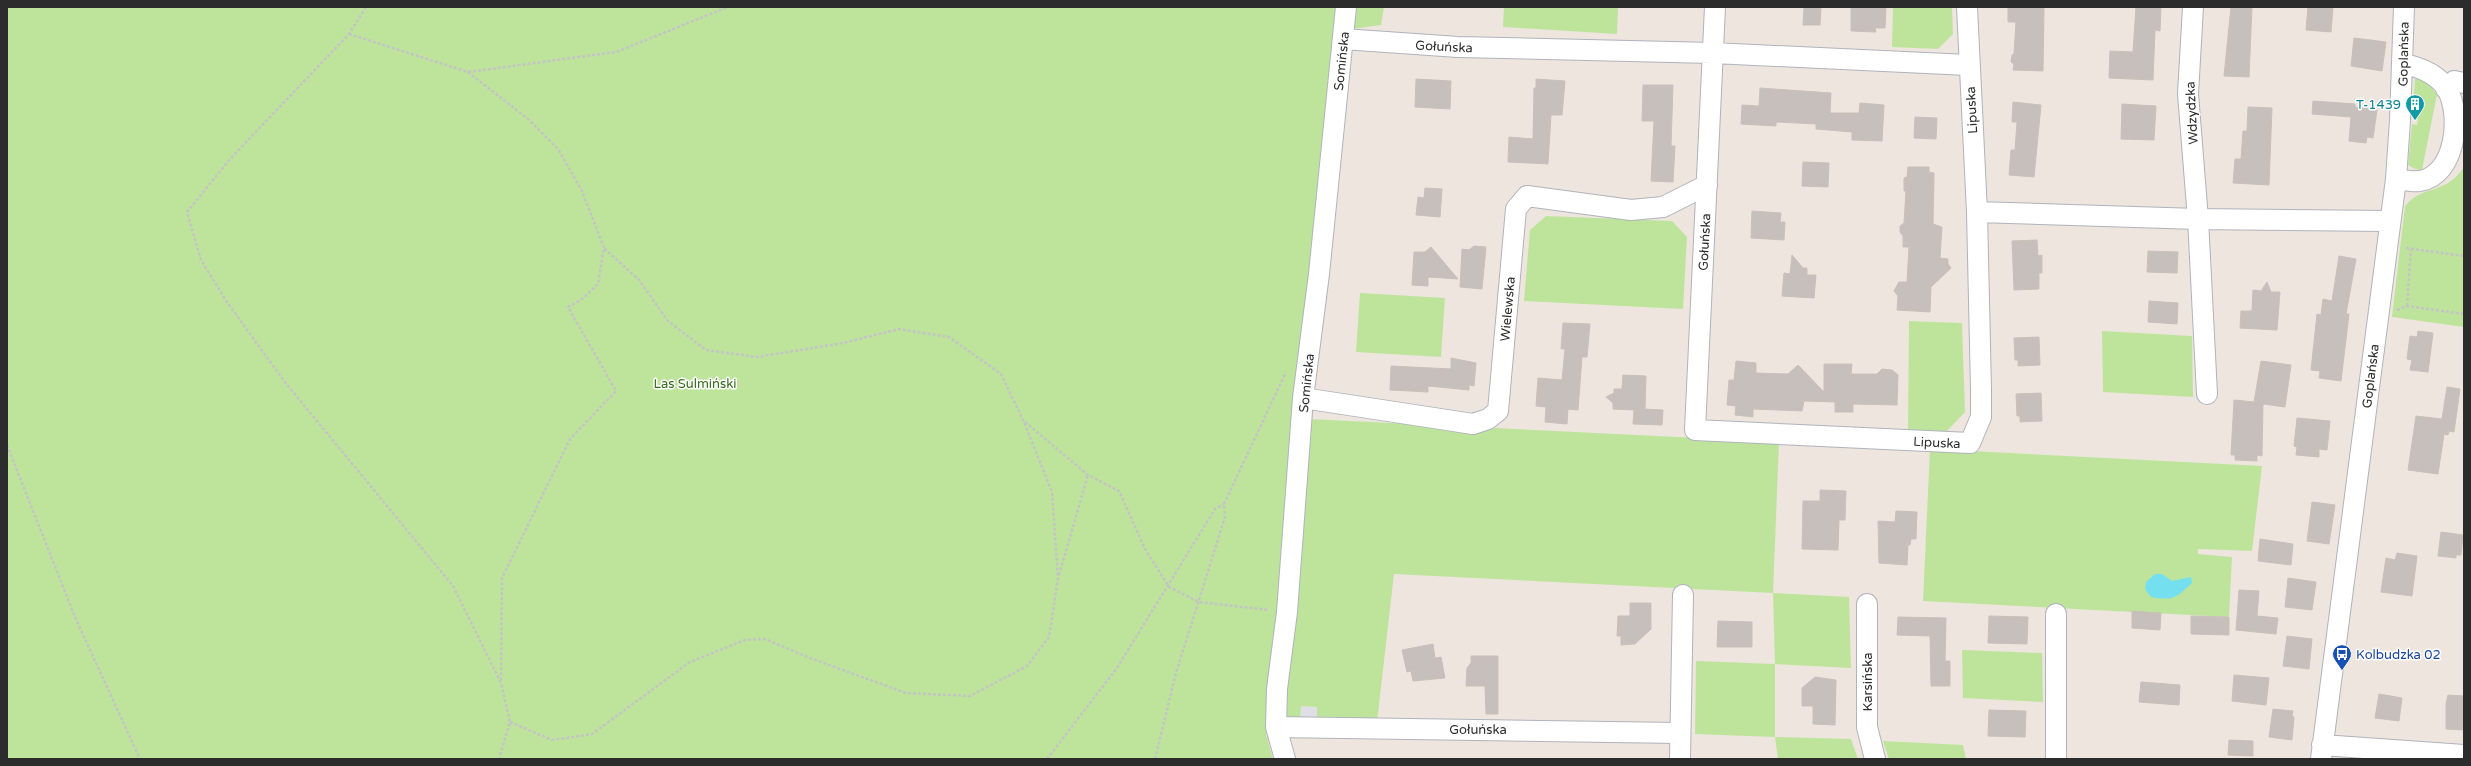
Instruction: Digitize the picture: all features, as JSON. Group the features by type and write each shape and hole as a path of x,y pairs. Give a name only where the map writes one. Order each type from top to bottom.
{"street":[{"name":"Somińska","path":"1285,759 1276,727 1277,689 1287,612 1303,398 1346,7"},
{"name":"Gołuńska","path":"1696,430 1715,7"},
{"name":"Lipuska","path":"1696,430 1970,443 1981,417 1976,212 1968,65 1967,7"},
{"name":"Wdzydzka","path":"2193,7 2188,94 2198,219 2207,394"},
{"name":"Goplańska","path":"2404,7 2403,64 2396,179 2322,752 2464,755"},
{"name":"Gołuńska","path":"1343,39 1458,47 1713,53 1968,65"},
{"path":"2396,179 2421,181 2437,173 2449,157 2454,137 2455,86 2425,70 2403,64"},
{"name":"Wielewska","path":"1303,398 1473,424 1488,419 1498,411 1516,209 1526,196 1631,210 1663,207 1706,185"},
{"path":"1976,212 2198,219 2390,221"},
{"path":"1680,759 1683,595"},
{"name":"Karsińska","path":"1867,604 1867,727 1875,759"},
{"path":"2056,614 2056,759"},
{"name":"Gołuńska","path":"1276,727 1680,733"}],"path":[{"path":"366,7 349,34 230,159 187,212 201,260 228,302 284,381 454,586 501,683 510,722 498,759"},
{"path":"468,72 616,52 728,7"},
{"path":"349,34 468,72 524,115 558,149 582,191 604,248 639,280 668,321 706,350 757,357 843,343 899,329 949,337 1001,374 1024,422 1052,492 1058,578"},
{"path":"501,683 502,578 570,439 616,391 568,307 581,300 598,284 604,248"},
{"path":"2404,248 2464,256"},
{"path":"2407,306 2411,249"},
{"path":"2394,311 2407,306 2464,314"},
{"path":"1155,759 1176,673 1225,517 1224,504 1288,368"},
{"path":"1024,422 1088,475 1119,491 1145,549 1168,587 1199,602 1287,612"},
{"path":"7,445 74,617 140,759"},
{"path":"510,722 552,740 592,734 690,662 745,640 765,639 810,658 906,693 970,696 1027,666 1049,637 1058,578 1088,475"},
{"path":"1046,759 1117,668 1215,509 1224,504"}],"shaded area":[{"path":"1301,706 1318,707 1317,720 1300,719"}],"green space":[{"name":"Las Sulmiński","path":"7,7 1384,7 1381,25 1338,31 1307,311 1266,734 1273,759 7,759"},
{"path":"1504,7 1618,7 1617,34 1503,27"},
{"path":"1893,7 1952,7 1953,34 1938,49 1892,47"},
{"path":"2415,79 2423,79 2437,94 2422,170 2415,169 2408,165 2412,124 2417,125 2418,119 2412,118"},
{"path":"2464,167 2464,327 2392,317 2405,206 2411,199 2418,195 2449,182 2457,176"},
{"path":"1546,216 1672,221 1687,237 1683,309 1524,301 1530,230"},
{"path":"1360,293 1445,298 1441,357 1356,352"},
{"path":"1909,321 1962,323 1965,412 1944,434 1908,432"},
{"path":"2102,331 2192,336 2193,397 2103,392"},
{"path":"1309,419 1779,442 1773,593 1394,574 1377,722 1317,720 1317,707 1301,706 1300,719 1289,719 1283,707"},
{"path":"1930,449 2262,466 2252,551 2198,549 2198,554 2232,557 2229,617 1923,601"},
{"path":"1773,593 1849,597 1851,668 1775,664"},
{"path":"1962,650 2042,653 2043,702 1963,698"},
{"path":"1696,661 1775,664 1775,737 1695,734"},
{"path":"1775,737 1851,739 1858,759 1778,759"},
{"path":"1883,741 1963,745 1966,759 1889,759"}],"water":[{"path":"2155,574 2162,574 2172,581 2191,577 2192,583 2174,597 2165,599 2151,597 2145,589 2146,582"}],"building":[{"path":"1804,7 1821,7 1820,25 1803,25"},
{"path":"1851,7 1886,7 1885,28 1875,28 1876,32 1851,31"},
{"path":"2008,7 2044,7 2043,71 2013,70 2014,64 2011,62 2012,55 2014,54 2016,22 2008,22"},
{"path":"2136,7 2161,7 2160,31 2155,30 2153,80 2109,78 2110,51 2133,52"},
{"path":"2231,7 2252,7 2249,77 2224,76"},
{"path":"2308,7 2333,7 2331,32 2306,30"},
{"path":"2354,38 2386,42 2382,71 2351,66"},
{"path":"1416,79 1451,81 1450,109 1415,107"},
{"path":"1536,79 1565,81 1562,115 1551,115 1548,164 1508,162 1509,137 1533,139 1534,88 1536,88"},
{"path":"1643,85 1673,85 1671,146 1675,146 1673,182 1651,181 1654,121 1642,121"},
{"path":"1760,88 1831,93 1830,113 1859,113 1860,103 1884,105 1882,141 1852,140 1852,132 1816,129 1816,124 1776,122 1776,126 1741,124 1742,105 1759,106"},
{"path":"2313,101 2355,104 2355,107 2377,110 2373,138 2367,137 2366,143 2349,141 2351,117 2312,114"},
{"path":"2013,102 2041,105 2034,177 2009,175 2011,150 2015,150 2017,122 2012,122"},
{"path":"2122,104 2156,106 2154,140 2121,139"},
{"path":"2248,107 2272,108 2269,185 2233,183 2235,159 2241,159 2243,131 2247,131"},
{"path":"1915,117 1937,118 1936,139 1914,138"},
{"path":"1803,162 1829,163 1828,187 1802,186"},
{"path":"1908,167 1929,167 1929,172 1934,173 1933,224 1942,227 1940,258 1948,259 1948,264 1951,268 1931,287 1930,312 1897,310 1898,296 1894,291 1899,282 1907,282 1909,247 1903,247 1903,236 1900,232 1900,226 1904,223 1906,191 1904,191 1904,178 1907,177"},
{"path":"1425,188 1442,189 1440,217 1416,215 1418,197 1424,198"},
{"path":"1752,211 1781,213 1780,222 1785,222 1784,240 1751,238"},
{"path":"2037,240 2038,256 2042,255 2042,273 2039,273 2039,289 2014,290 2012,241"},
{"path":"1474,246 1486,247 1482,289 1460,287 1462,249 1469,250"},
{"path":"1431,247 1458,279 1428,277 1428,286 1412,285 1414,252 1425,252"},
{"path":"2148,251 2178,252 2177,273 2147,272"},
{"path":"1792,255 1803,268 1807,268 1807,275 1816,275 1814,298 1782,296 1784,273 1790,274"},
{"path":"2339,256 2356,259 2346,314 2349,314 2341,381 2319,378 2320,371 2311,370 2317,314 2321,315 2323,299 2332,301"},
{"path":"2267,282 2271,292 2280,292 2277,330 2240,328 2241,311 2252,311 2253,290 2261,291"},
{"path":"2149,301 2178,303 2177,324 2148,322"},
{"path":"1563,323 1590,324 1587,357 1582,357 1578,410 1568,409 1567,424 1545,422 1546,407 1536,406 1538,378 1562,380 1565,349 1561,349"},
{"path":"2418,331 2433,333 2428,372 2410,370 2412,360 2407,359 2410,336 2417,337"},
{"path":"2039,337 2040,365 2018,366 2018,360 2015,360 2014,338"},
{"path":"1451,358 1476,363 1474,386 1469,385 1469,390 1428,386 1428,392 1390,390 1391,366 1451,369"},
{"path":"1736,361 1756,363 1756,373 1788,374 1798,365 1824,392 1824,364 1852,364 1851,374 1877,374 1882,369 1892,370 1898,375 1897,405 1853,404 1853,412 1835,412 1835,402 1804,401 1802,411 1753,409 1753,417 1735,415 1736,406 1727,405 1729,380 1734,380"},
{"path":"2261,361 2291,365 2285,407 2263,404 2262,456 2257,455 2257,461 2235,460 2235,455 2231,455 2234,400 2254,402"},
{"path":"1623,375 1646,376 1645,409 1663,410 1662,425 1633,424 1634,410 1613,409 1613,403 1606,397 1614,393 1614,389 1622,389"},
{"path":"2447,387 2460,389 2454,432 2449,431 2448,435 2444,434 2438,474 2408,470 2416,416 2442,419"},
{"path":"2041,393 2042,421 2020,422 2020,416 2017,416 2016,394"},
{"path":"2297,418 2330,421 2327,450 2319,449 2319,457 2296,455 2297,447 2294,446"},
{"path":"1820,490 1846,491 1845,520 1839,520 1838,550 1802,549 1803,501 1820,501"},
{"path":"2312,502 2335,505 2329,544 2307,541"},
{"path":"1896,511 1917,512 1916,539 1911,539 1910,545 1908,545 1907,565 1879,563 1878,521 1895,522"},
{"path":"2441,532 2463,535 2461,555 2456,555 2456,558 2438,556"},
{"path":"2260,539 2293,544 2291,565 2258,561"},
{"path":"2397,553 2417,556 2412,596 2381,592 2386,558 2395,560"},
{"path":"2288,578 2316,582 2312,610 2285,607"},
{"path":"2239,590 2259,591 2257,616 2278,618 2276,634 2236,630"},
{"path":"1630,603 1651,603 1651,629 1635,644 1621,645 1621,636 1617,636 1618,616 1630,616"},
{"path":"2132,611 2161,613 2160,630 2132,628"},
{"path":"1989,616 2028,617 2027,644 1988,643"},
{"path":"2191,616 2229,617 2229,635 2191,634"},
{"path":"1898,617 1946,618 1945,661 1950,661 1950,686 1931,686 1930,636 1897,635"},
{"path":"1718,621 1752,622 1752,647 1717,647"},
{"path":"2287,636 2312,639 2309,669 2283,666"},
{"path":"1433,644 1435,658 1441,657 1445,678 1413,681 1411,671 1407,672 1402,650"},
{"path":"1471,656 1498,656 1498,714 1486,714 1485,686 1466,686 1467,668 1471,663"},
{"path":"2234,675 2269,678 2266,705 2232,701"},
{"path":"1815,677 1836,680 1835,725 1813,724 1813,706 1802,706 1802,688"},
{"path":"2141,682 2180,685 2179,705 2139,702"},
{"path":"2379,694 2402,698 2399,721 2375,718"},
{"path":"2448,695 2464,696 2464,730 2446,729 2446,704"},
{"path":"2273,709 2293,711 2292,716 2294,717 2292,740 2269,737"},
{"path":"1989,710 2026,711 2025,737 1988,736"},
{"path":"2229,740 2253,741 2253,756 2228,755"}],"place":[{"name":"T-1439","path":"2415,121"},
{"name":"Kolbudzka 02","path":"2342,671"}]}
